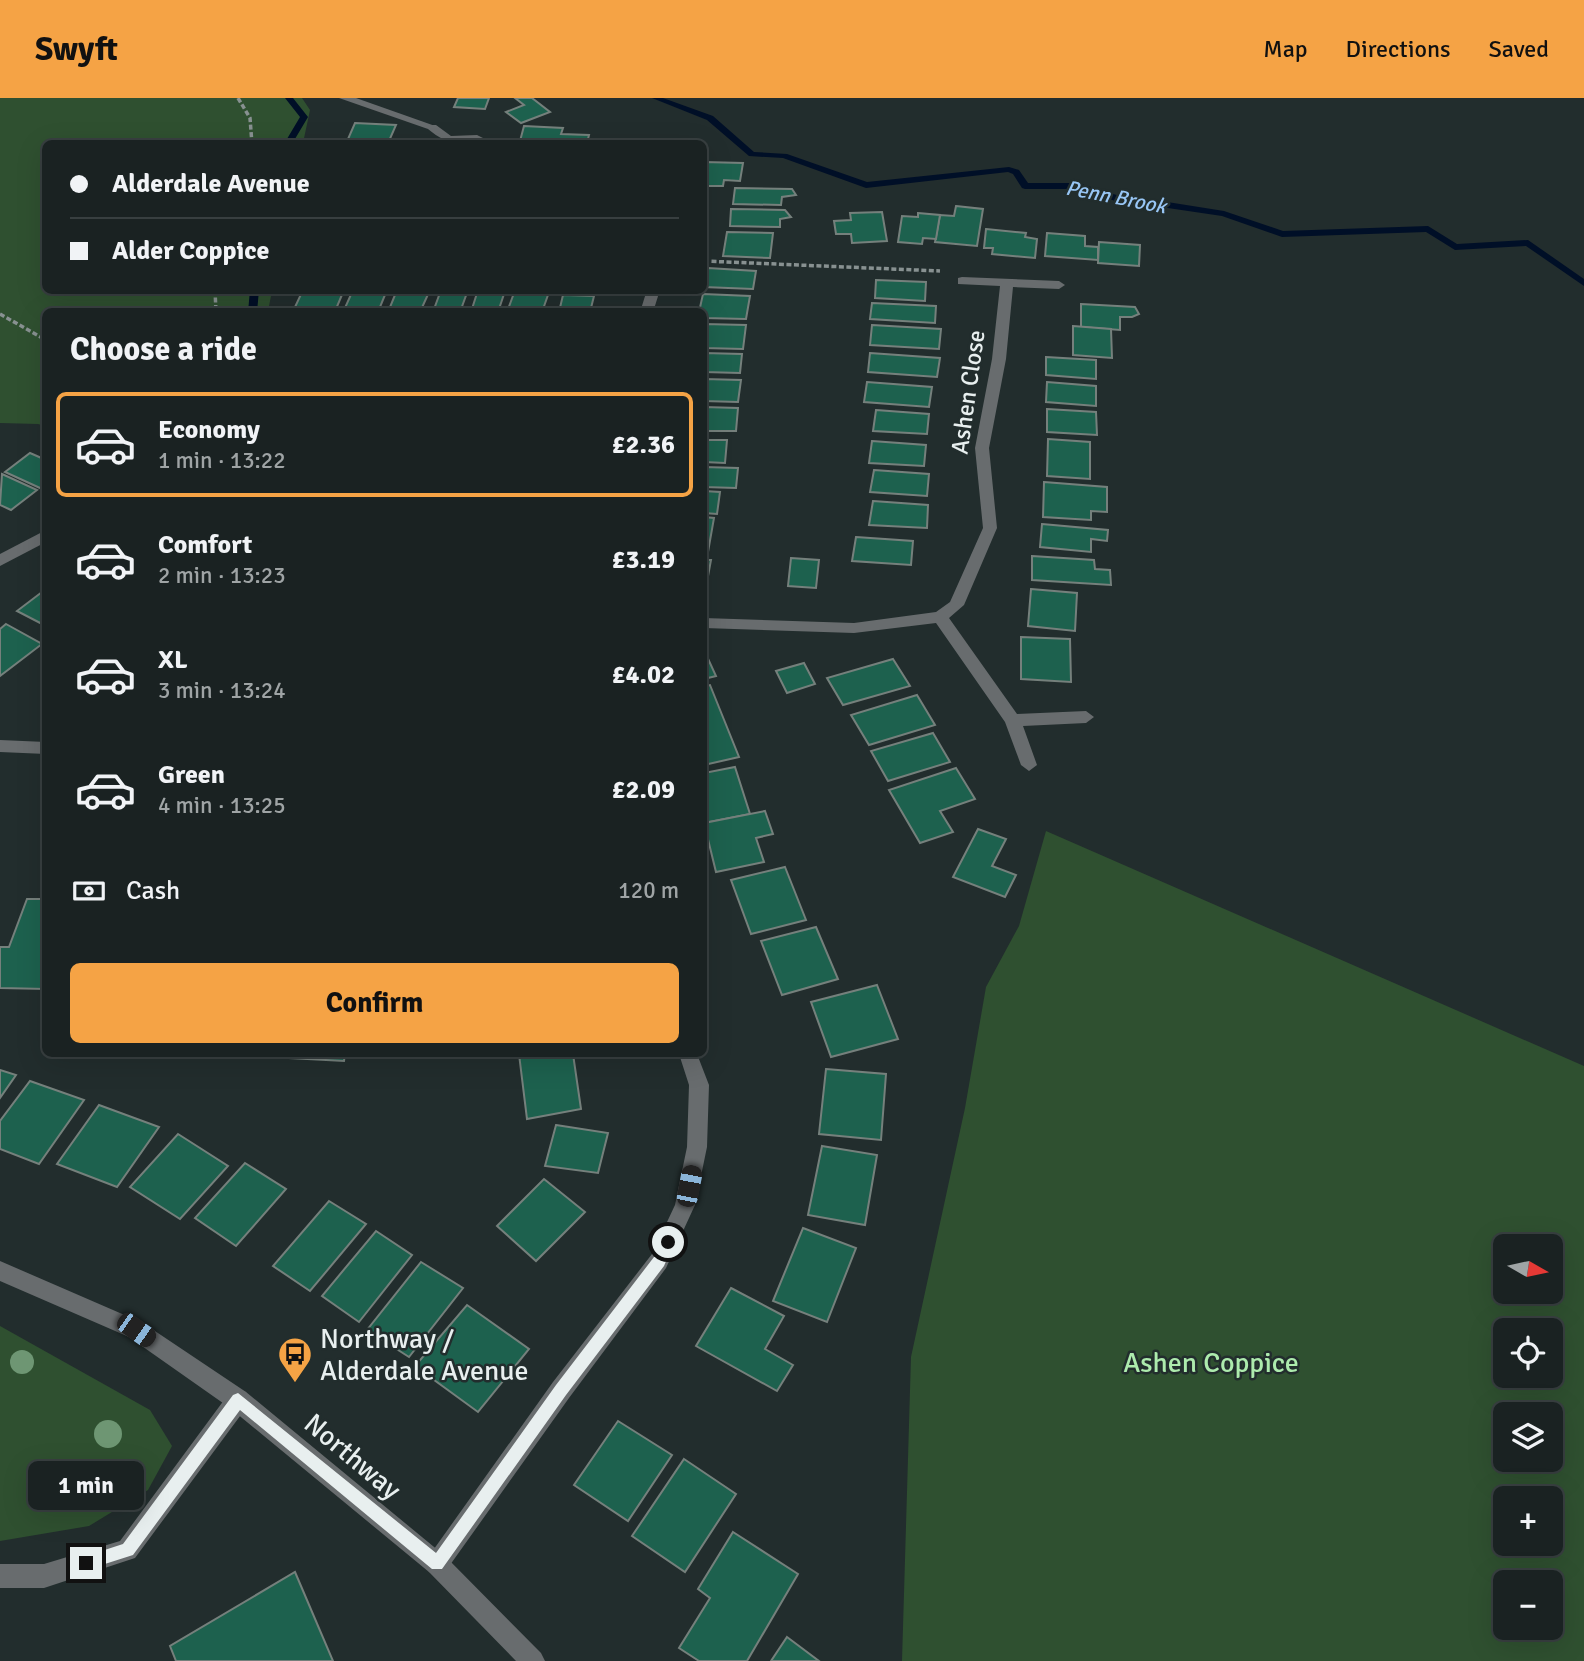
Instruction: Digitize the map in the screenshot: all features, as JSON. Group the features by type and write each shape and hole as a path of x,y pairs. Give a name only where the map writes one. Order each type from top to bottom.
{"street":[{"path":"345,98 432,127 445,140"},
{"path":"462,140 477,138"},
{"path":"962,281 1059,285"},
{"name":"Ashen Close","path":"940,617 956,605 990,528 982,448 999,359 1007,284"},
{"path":"0,561 42,537"},
{"path":"707,623 854,628 940,617 1013,720 1029,765"},
{"path":"1013,720 1086,717"},
{"path":"0,746 42,748"},
{"path":"437,1564 561,1390 659,1261 685,1205 697,1147 699,1085 689,1057"},
{"name":"Northway","path":"0,1271 136,1330 238,1400 437,1564 533,1661"},
{"path":"0,1576 44,1576 127,1550 238,1400"}],"path":[{"path":"238,98 250,118 252,140"},
{"path":"707,261 952,272 962,281"},
{"path":"0,314 42,338"}],"green space":[{"path":"0,98 302,98 310,110 304,140 42,140 42,294 271,294 269,308 42,308 42,425 0,423"},
{"name":"Ashen Coppice","path":"1046,831 1584,1066 1584,1661 902,1661 911,1357 965,1108 986,987 1019,926"},
{"path":"0,1326 150,1410 172,1446 148,1490 89,1526 0,1541"}],"building":[{"path":"458,98 489,98 485,109 454,107"},
{"path":"515,98 532,98 550,112 521,123 506,112 524,105"},
{"path":"355,123 396,125 389,140 348,139"},
{"path":"524,126 563,128 561,134 589,135 588,140 520,140"},
{"path":"707,162 743,163 740,181 724,180 723,186 707,186"},
{"path":"735,188 792,189 796,195 782,197 781,205 733,204"},
{"path":"956,206 983,209 977,246 935,242 940,215 954,216"},
{"path":"731,209 785,210 791,217 780,219 780,227 730,226"},
{"path":"882,212 887,241 852,243 851,234 836,234 834,221 851,220 850,213"},
{"path":"918,213 940,215 936,239 923,238 922,244 898,242 902,216 918,217"},
{"path":"986,229 1026,233 1025,237 1037,239 1035,258 992,254 993,248 984,248"},
{"path":"727,232 773,233 770,258 723,256"},
{"path":"1047,233 1085,236 1085,246 1098,247 1098,260 1045,256"},
{"path":"1099,242 1140,245 1139,266 1098,263"},
{"path":"708,268 756,271 753,289 707,287"},
{"path":"876,280 926,282 925,301 875,298"},
{"path":"301,294 342,294 336,308 295,307"},
{"path":"351,294 385,294 380,308 345,308"},
{"path":"395,294 428,294 422,308 390,308"},
{"path":"440,294 467,294 461,308 434,308"},
{"path":"477,294 504,294 499,308 472,308"},
{"path":"514,294 548,295 543,308 508,308"},
{"path":"703,294 750,296 746,319 707,318 707,308 700,308"},
{"path":"563,295 594,296 591,308 560,308"},
{"path":"872,303 936,306 935,323 870,319"},
{"path":"1081,304 1135,307 1139,314 1120,317 1120,330 1081,327"},
{"path":"707,324 746,325 743,349 707,348"},
{"path":"872,325 941,329 939,349 870,345"},
{"path":"1073,326 1111,329 1112,358 1073,355"},
{"path":"707,353 742,354 740,373 707,372"},
{"path":"870,353 940,358 937,377 868,372"},
{"path":"1046,357 1096,360 1096,379 1046,375"},
{"path":"707,379 741,380 738,402 707,401"},
{"path":"867,382 932,387 929,407 864,402"},
{"path":"1047,382 1096,386 1096,406 1046,402"},
{"path":"707,407 738,408 736,431 707,431"},
{"path":"1047,409 1096,412 1097,435 1047,432"},
{"path":"876,410 929,414 927,434 873,431"},
{"path":"1048,439 1090,442 1090,479 1047,476"},
{"path":"707,440 727,440 725,463 707,462"},
{"path":"872,441 926,445 924,466 869,463"},
{"path":"30,453 42,458 42,487 40,488 5,472"},
{"path":"707,467 738,468 736,488 707,487"},
{"path":"874,470 929,474 927,496 870,492"},
{"path":"2,474 37,490 11,510 0,505"},
{"path":"1044,482 1107,487 1107,512 1091,511 1091,520 1043,517"},
{"path":"707,491 720,492 717,514 707,513"},
{"path":"873,501 928,505 927,528 869,525"},
{"path":"707,517 714,518 707,552"},
{"path":"1042,524 1108,530 1107,541 1091,539 1091,552 1040,547"},
{"path":"856,537 913,541 911,565 852,561"},
{"path":"1032,556 1094,560 1095,569 1110,570 1111,585 1032,580"},
{"path":"791,558 819,560 816,588 788,586"},
{"path":"707,560 711,560 707,582"},
{"path":"1031,589 1077,593 1075,631 1028,626"},
{"path":"42,592 42,624 17,611"},
{"path":"6,624 42,644 0,676 0,629"},
{"path":"1021,637 1070,639 1071,682 1021,679"},
{"path":"707,656 716,676 707,678"},
{"path":"893,659 910,686 843,705 827,678"},
{"path":"804,663 815,684 787,693 776,671"},
{"path":"710,685 739,757 707,764 707,686"},
{"path":"917,695 935,725 869,745 851,715"},
{"path":"933,733 950,762 888,781 871,751"},
{"path":"735,767 750,814 707,822 707,772"},
{"path":"956,768 975,799 940,811 953,832 920,843 889,790"},
{"path":"765,811 773,834 756,838 764,862 716,872 707,835 707,822"},
{"path":"978,829 1006,839 992,866 1016,875 1005,897 953,877"},
{"path":"785,867 806,920 751,934 731,880"},
{"path":"27,899 42,899 42,989 0,988 0,947 9,947"},
{"path":"816,927 838,979 782,995 761,941"},
{"path":"877,985 898,1039 831,1057 811,1002"},
{"path":"271,1057 345,1057 344,1061"},
{"path":"519,1057 573,1057 581,1109 527,1119"},
{"path":"826,1069 886,1074 881,1140 819,1134"},
{"path":"0,1070 16,1075 0,1098"},
{"path":"30,1081 84,1100 39,1164 0,1149 0,1121"},
{"path":"99,1105 159,1127 117,1187 57,1164"},
{"path":"556,1125 608,1133 598,1173 545,1166"},
{"path":"178,1134 228,1166 180,1219 130,1187"},
{"path":"822,1146 877,1155 865,1225 808,1215"},
{"path":"245,1163 286,1189 236,1246 195,1218"},
{"path":"544,1179 585,1212 536,1261 497,1226"},
{"path":"329,1201 366,1224 310,1291 273,1266"},
{"path":"803,1228 856,1248 827,1322 773,1301"},
{"path":"376,1231 412,1255 359,1322 322,1296"},
{"path":"421,1262 463,1288 409,1357 367,1330"},
{"path":"731,1288 784,1316 765,1349 793,1365 777,1391 696,1346"},
{"path":"467,1305 529,1349 478,1412 415,1366"},
{"path":"618,1421 672,1455 628,1521 574,1485"},
{"path":"684,1459 736,1494 685,1572 632,1536"},
{"path":"733,1532 798,1574 747,1661 699,1661 679,1648 710,1598 698,1589"},
{"path":"295,1572 333,1661 176,1661 170,1646"},
{"path":"787,1637 819,1661 771,1661"}],"waterway":[{"path":"289,98 304,117 290,140"},
{"name":"Penn Brook","path":"656,98 710,118 752,154 784,156 866,185 1009,169 1016,172 1025,186 1078,186 1138,205 1161,204 1224,214 1282,234 1428,229 1455,247 1528,243 1584,283"},
{"path":"253,308 254,294"}],"place":[{"name":"Northway / Alderdale Avenue","path":"295,1384"}],"route":[{"path":"86,1563 127,1550 238,1400 437,1564 561,1390 659,1261 668,1242"}]}
